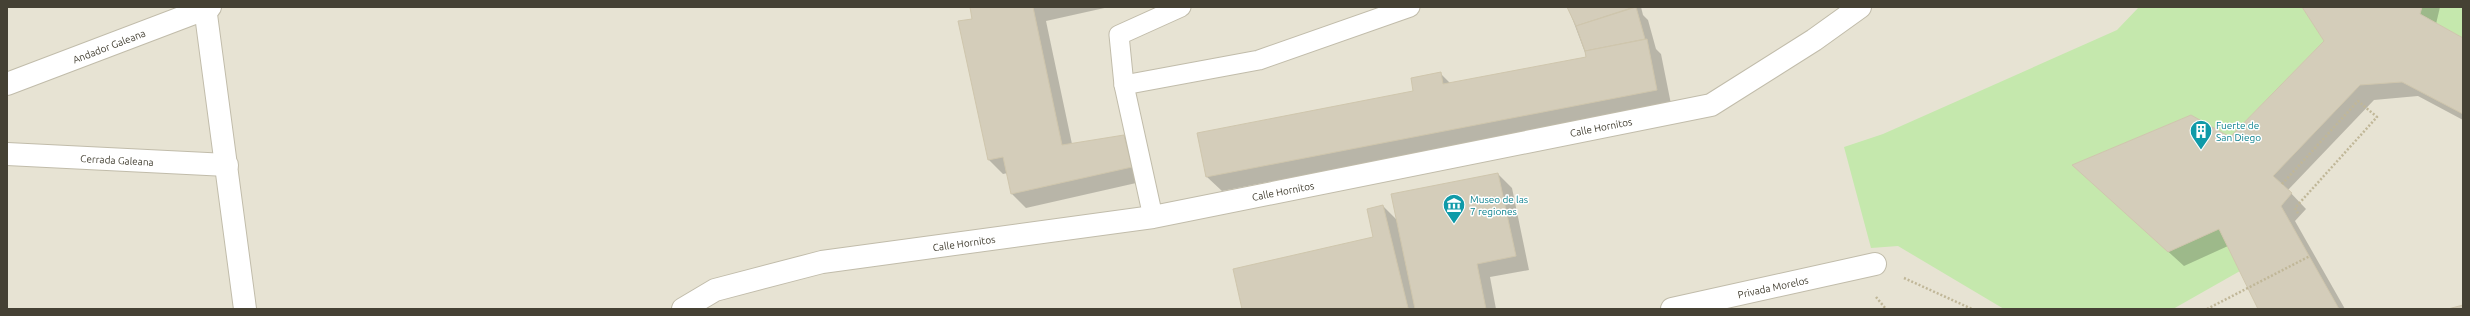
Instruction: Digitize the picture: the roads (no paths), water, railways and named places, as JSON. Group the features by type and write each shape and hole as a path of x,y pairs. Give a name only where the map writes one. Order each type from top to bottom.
{"street":[{"name":"Calle Hornitos","path":"684,309 715,290 822,262 1153,217 1711,105 1814,40 1860,7"},
{"name":"Andador Galeana","path":"7,84 207,8"},
{"path":"207,8 226,165 246,309"},
{"name":"Cerrada Galeana","path":"7,154 226,165"},
{"name":"Privada Morelos","path":"1672,309 1875,264"}],"lane":[{"path":"1153,217 1124,86 1119,35 1181,7"},
{"path":"1124,86 1259,60 1410,7"}],"place":[{"name":"Fuerte de San Diego","path":"2201,150"},
{"name":"Museo de las 7 regiones","path":"1454,224"}]}
